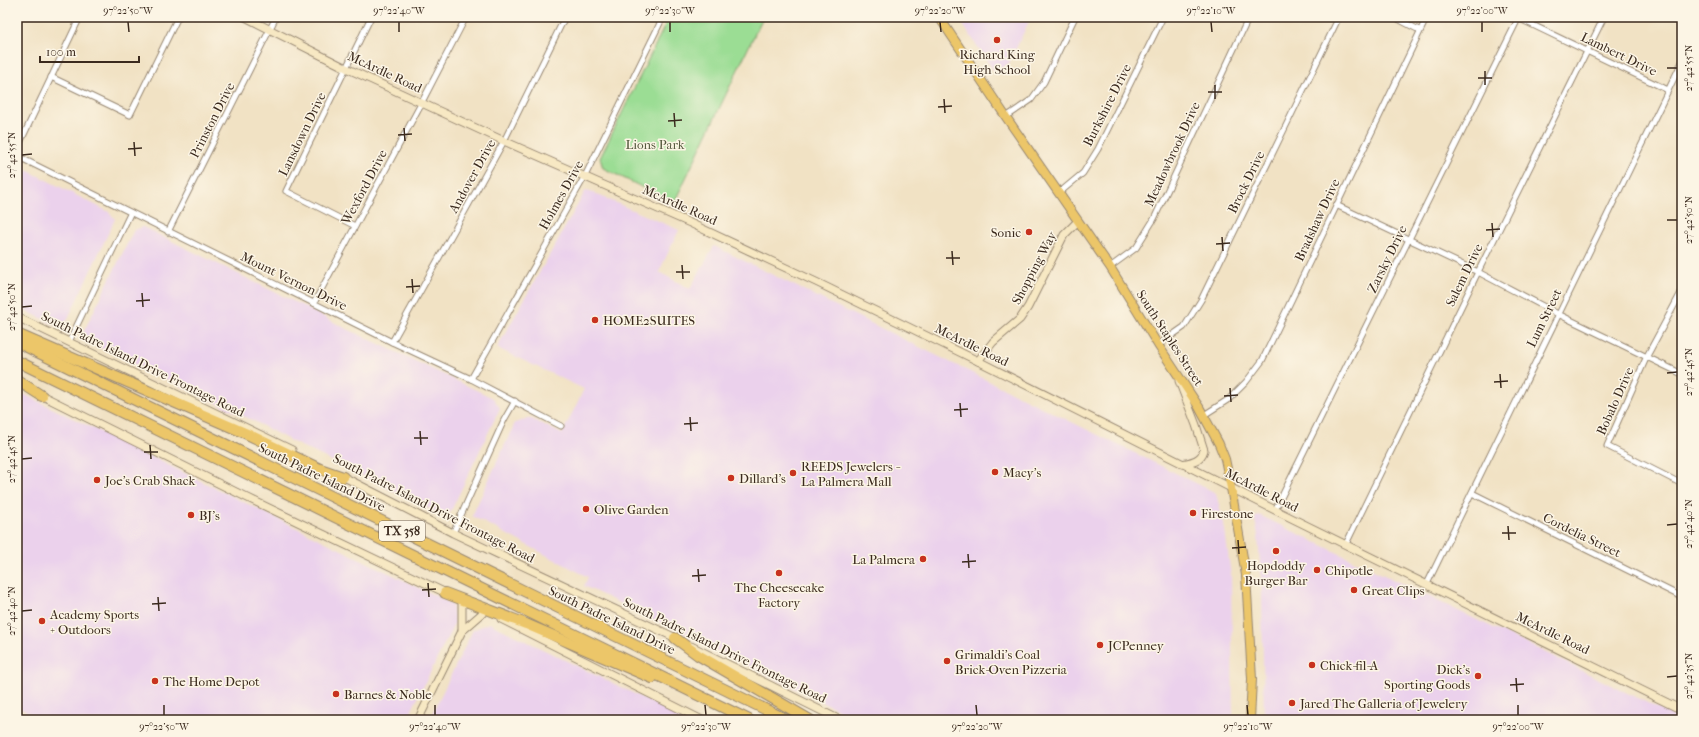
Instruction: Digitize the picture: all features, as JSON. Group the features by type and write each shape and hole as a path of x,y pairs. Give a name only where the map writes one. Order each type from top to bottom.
{"highway":[{"path":"17,334 245,433 320,469 343,477"},
{"name":"South Padre Island Drive","path":"17,342 787,720"},
{"name":"TX 358","path":"17,361 749,720"},
{"path":"17,380 42,396"},
{"path":"445,593 526,624 646,676 683,687"},
{"path":"675,638 698,655 810,720"}],"main road":[{"name":"McArdle Road","path":"245,17 346,68 791,270 978,361 1181,464 1682,710"},
{"name":"South Staples Street","path":"939,17 1110,267 1158,345 1204,415 1225,459 1232,488 1246,576 1252,679 1250,720"},
{"name":"Shopping Way","path":"978,361 993,342 1020,319 1028,307 1064,235 1078,221"},
{"name":"South Padre Island Drive Frontage Road","path":"17,317 165,388 452,533 675,638 840,720"},
{"path":"1176,371 1204,450 1199,458 1191,462 1181,464"},
{"path":"17,383 250,499 485,611 702,720"},
{"path":"462,601 462,630"},
{"path":"418,720 462,630 485,611"}],"street":[{"path":"17,149 80,17"},
{"path":"51,77 130,115 178,17"},
{"name":"Prinston Drive","path":"168,232 276,17"},
{"name":"Lansdown Drive","path":"355,226 286,191 371,17"},
{"name":"Wexford Drive","path":"314,303 466,17"},
{"name":"Andover Drive","path":"392,342 504,141 565,17"},
{"name":"Holmes Drive","path":"471,379 584,176 663,17"},
{"path":"1006,117 1031,100 1044,82 1075,17"},
{"name":"Burkshire Drive","path":"1058,193 1083,173 1098,149 1163,17"},
{"name":"Meadowbrook Drive","path":"1110,267 1136,248 1154,219 1249,17"},
{"name":"Brock Drive","path":"1158,345 1184,327 1201,300 1339,17"},
{"path":"1394,17 1419,30"},
{"name":"Bradshaw Drive","path":"1204,415 1229,399 1246,382 1262,361 1426,17"},
{"name":"Lambert Drive","path":"1518,17 1668,90"},
{"name":"Zarsky Drive","path":"1275,510 1518,17"},
{"name":"Salem Drive","path":"1346,544 1604,17"},
{"name":"Lum Street","path":"1427,584 1682,62"},
{"name":"Mount Vernon Drive","path":"17,156 130,214 471,379 562,426"},
{"path":"1336,205 1478,272 1558,314 1682,374"},
{"path":"69,342 130,214"},
{"name":"Bobalo Drive","path":"1682,292 1647,356 1607,446 1682,484"},
{"path":"452,533 504,420 515,401"},
{"name":"Cordelia Street","path":"1472,494 1682,597"}],"shaded area":[{"name":"Richard King High School","path":"958,17 1031,17 1009,63 995,73"},
{"path":"17,165 109,212 115,219 63,329 17,306"},
{"path":"586,190 679,230 659,272 690,289 714,246 1216,493 1225,530 1231,576 1233,720 860,720 584,586 588,577 472,516 515,423 530,418 562,434 584,389 497,348"},
{"path":"143,227 343,327 493,398 500,408 450,513 442,515 291,441 252,420 84,340 83,333 134,230"},
{"path":"17,391 452,604 455,622 407,720 44,720 17,707"},
{"path":"1259,515 1682,720 1264,720 1262,597 1258,535 1255,520 1255,517"},
{"path":"489,623 688,720 429,720 473,630"}],"green space":[{"name":"Lions Park","path":"669,17 763,17 674,203 603,168 600,158"}],"place":[{"name":"Richard King High School","path":"997,40"},
{"name":"Sonic","path":"1029,232"},
{"name":"HOME2SUITES","path":"595,320"},
{"name":"Macy's","path":"995,472"},
{"name":"REEDS Jewelers - La Palmera Mall","path":"793,473"},
{"name":"Dillard's","path":"731,478"},
{"name":"Joe's Crab Shack","path":"97,480"},
{"name":"Olive Garden","path":"586,509"},
{"name":"Firestone","path":"1193,513"},
{"name":"BJ's","path":"191,515"},
{"name":"Hopdoddy Burger Bar","path":"1276,551"},
{"name":"La Palmera","path":"923,559"},
{"name":"Chipotle","path":"1317,570"},
{"name":"The Cheesecake Factory","path":"779,573"},
{"name":"Great Clips","path":"1354,590"},
{"name":"Academy Sports + Outdoors","path":"42,621"},
{"name":"JCPenney","path":"1100,645"},
{"name":"Grimaldi's Coal Brick-Oven Pizzeria","path":"947,661"},
{"name":"Chick-fil-A","path":"1312,665"},
{"name":"Dick's Sporting Goods","path":"1478,676"},
{"name":"The Home Depot","path":"155,681"},
{"name":"Barnes & Noble","path":"336,694"},
{"name":"Jared The Galleria of Jewelery","path":"1292,703"}]}
